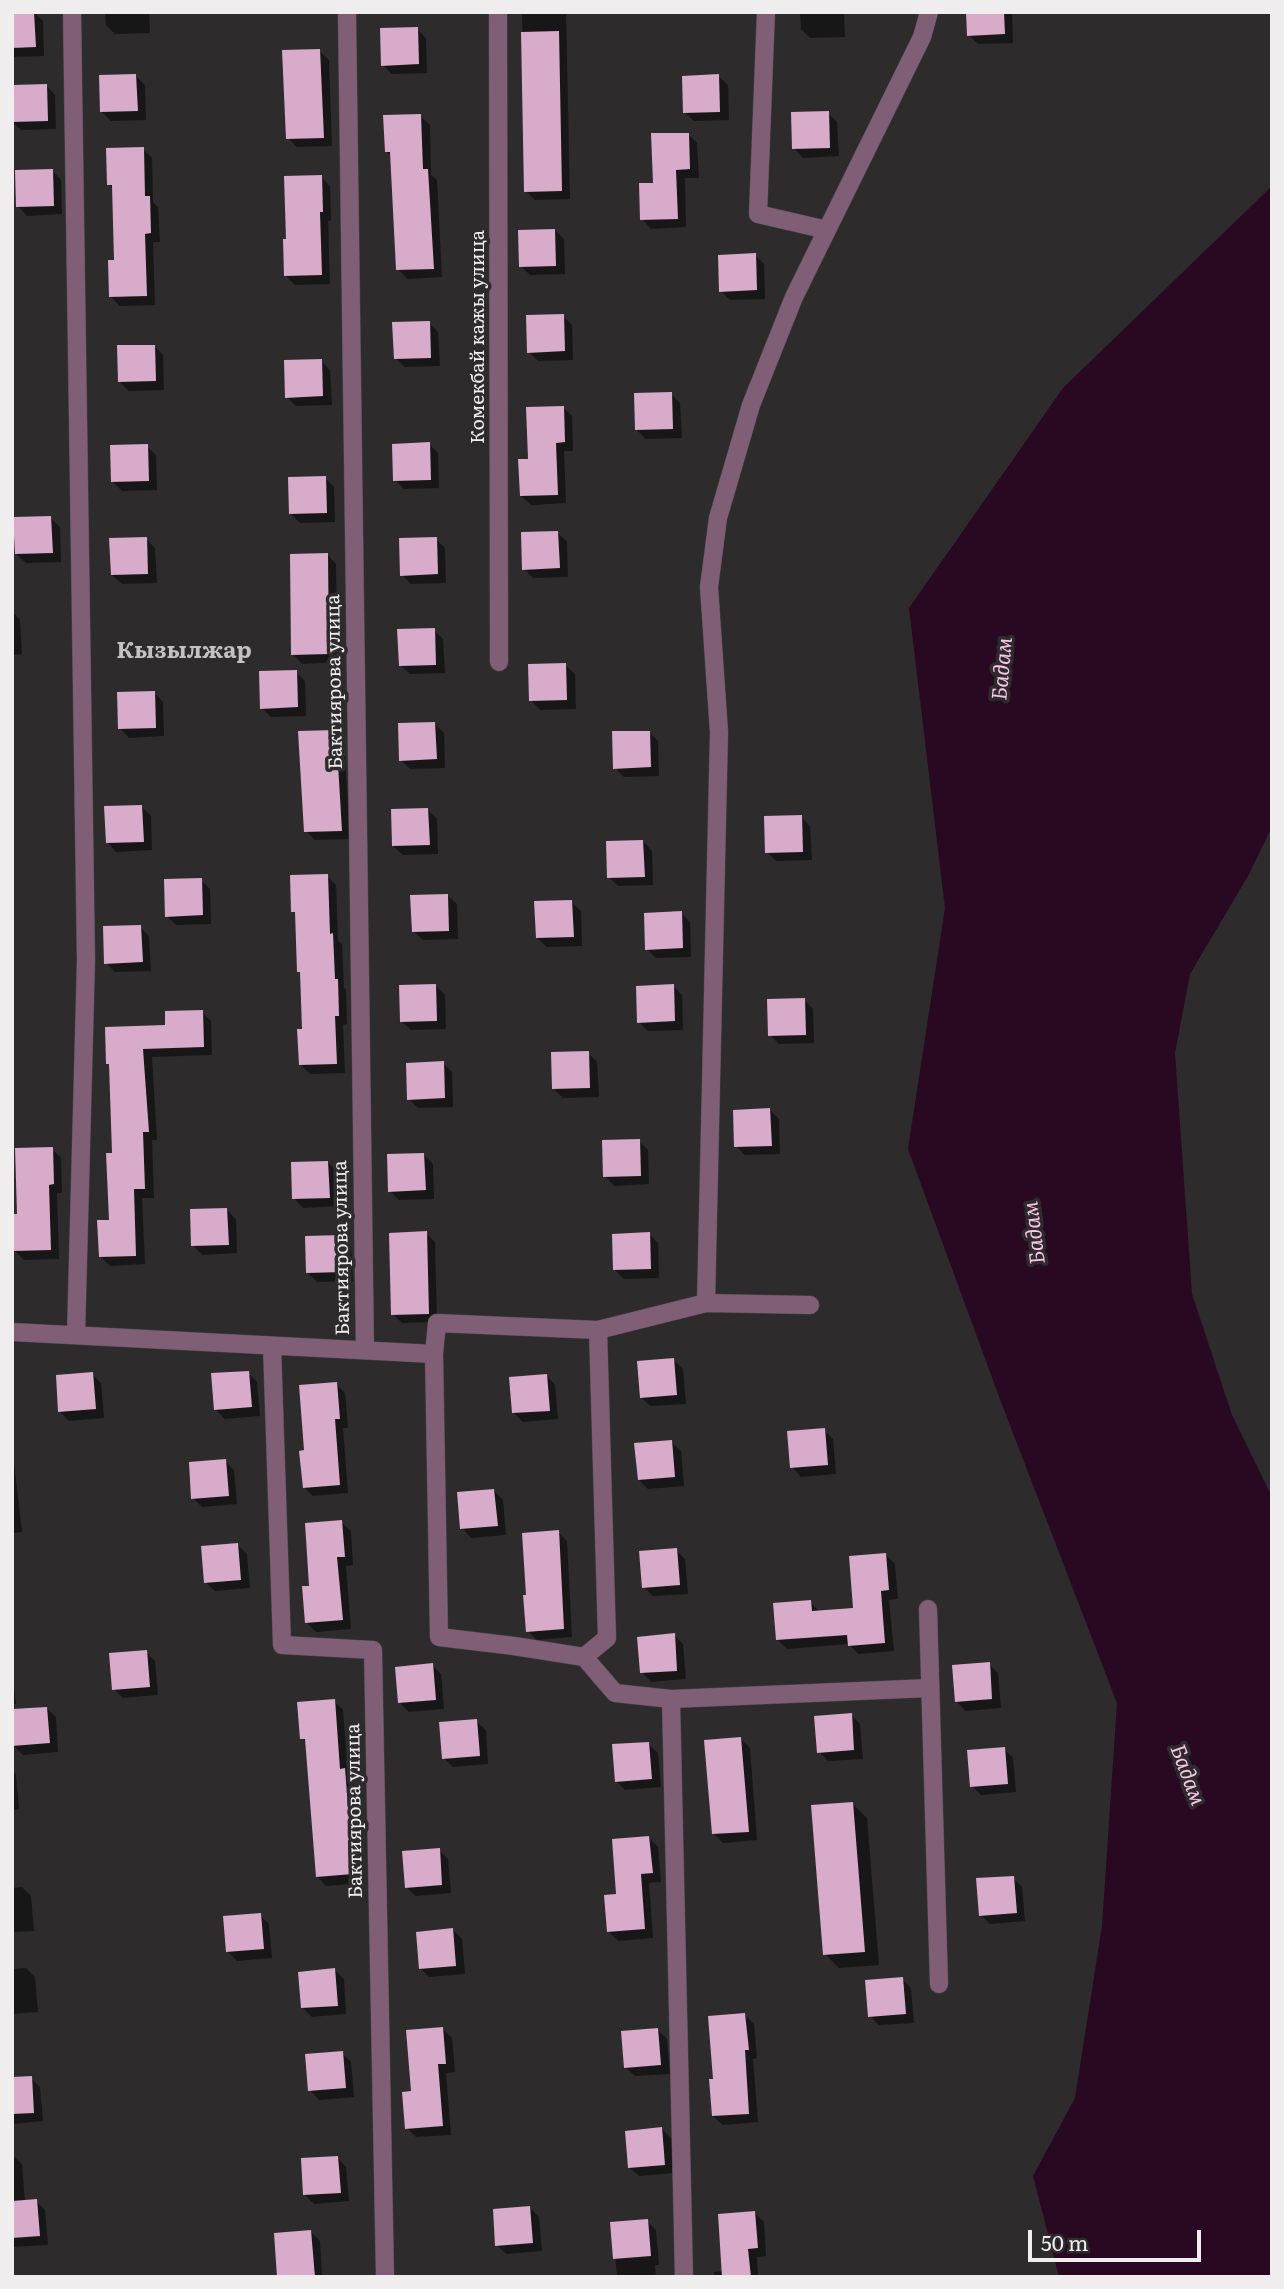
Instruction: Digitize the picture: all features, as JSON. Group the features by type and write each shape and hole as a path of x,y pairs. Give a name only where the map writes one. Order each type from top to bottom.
{"street":[{"path":"72,12 86,960 76,1335"},
{"name":"Бактиярова улица","path":"347,12 365,1350"},
{"name":"Комекбай кажы улица","path":"498,12 499,662"},
{"path":"766,12 758,214 827,230"},
{"path":"706,1303 719,732 709,587 718,518 751,405 794,297 922,37 929,12"},
{"path":"810,1305 706,1303 598,1330 437,1323 434,1354 439,1637 584,1657 615,1693 671,1699 930,1688"},
{"path":"584,1657 607,1638 598,1330"},
{"path":"12,1332 434,1354"},
{"name":"Бактиярова улица","path":"272,1346 282,1645 373,1650 385,2277"},
{"path":"928,1609 939,1984"},
{"path":"671,1699 684,2277"}],"water":[{"name":"Бадам","path":"1272,186 1272,827 1248,876 1190,974 1175,1053 1192,1294 1232,1415 1272,1497 1272,2277 1059,2277 1033,2176 1075,2098 1102,1926 1117,1703 1001,1402 908,1149 945,908 909,608 1063,388"}],"building":[{"path":"12,12 34,12 36,47 12,48"},
{"path":"966,12 1004,12 1005,34 967,36"},
{"path":"418,27 419,64 381,66 380,28"},
{"path":"559,31 562,191 524,192 521,32"},
{"path":"320,49 324,138 286,139 282,50"},
{"path":"136,74 138,111 100,112 99,75"},
{"path":"719,74 720,112 683,113 682,76"},
{"path":"47,84 48,121 12,122 12,85"},
{"path":"829,111 830,148 792,149 791,112"},
{"path":"421,114 423,169 428,169 434,269 396,270 390,152 385,152 383,115"},
{"path":"651,133 689,133 690,169 676,170 678,219 640,220 639,183 653,183"},
{"path":"144,147 145,196 150,196 151,233 145,234 147,296 109,297 108,260 114,260 112,185 107,185 106,148"},
{"path":"53,169 54,206 16,207 15,170"},
{"path":"322,175 322,275 284,276 284,176"},
{"path":"555,229 556,266 519,267 518,230"},
{"path":"756,253 757,290 719,292 718,255"},
{"path":"564,314 565,351 527,353 526,315"},
{"path":"430,321 431,358 394,359 392,322"},
{"path":"117,345 155,345 156,381 118,382"},
{"path":"322,359 323,396 285,398 284,360"},
{"path":"672,392 673,429 635,430 634,393"},
{"path":"564,406 565,442 556,443 558,495 520,496 518,459 528,459 526,407"},
{"path":"430,442 431,480 393,481 392,444"},
{"path":"148,444 149,481 111,482 110,445"},
{"path":"326,476 327,513 289,514 288,477"},
{"path":"51,516 53,553 15,554 13,517"},
{"path":"558,531 560,568 522,570 521,532"},
{"path":"147,537 148,574 111,575 109,538"},
{"path":"437,537 438,574 400,576 399,538"},
{"path":"328,553 329,654 291,655 290,554"},
{"path":"435,628 436,665 399,666 397,629"},
{"path":"566,663 567,700 529,701 528,664"},
{"path":"297,670 298,707 260,709 259,671"},
{"path":"155,691 156,728 118,729 117,692"},
{"path":"435,722 437,759 399,761 398,723"},
{"path":"336,730 342,831 304,832 298,731"},
{"path":"612,731 650,731 651,767 613,769"},
{"path":"142,805 144,842 106,843 104,806"},
{"path":"428,808 430,845 392,846 391,809"},
{"path":"802,815 803,852 765,853 764,816"},
{"path":"643,840 645,877 607,878 606,841"},
{"path":"328,874 330,934 333,933 335,979 338,979 339,1016 335,1016 337,1064 299,1065 297,1029 302,1029 300,972 297,972 295,912 291,912 290,875"},
{"path":"202,878 203,915 165,917 164,879"},
{"path":"448,894 449,931 412,932 410,895"},
{"path":"572,900 574,937 536,938 534,901"},
{"path":"682,911 683,948 645,950 644,913"},
{"path":"141,925 143,962 104,964 103,926"},
{"path":"436,984 437,1021 400,1022 399,985"},
{"path":"674,984 675,1021 637,1023 636,986"},
{"path":"805,998 806,1035 768,1036 767,999"},
{"path":"203,1010 204,1047 143,1049 149,1132 143,1132 145,1189 134,1189 136,1256 99,1257 97,1220 109,1220 106,1153 112,1153 105,1027 165,1025 165,1011"},
{"path":"589,1051 590,1088 552,1089 551,1052"},
{"path":"444,1061 445,1098 407,1100 406,1063"},
{"path":"770,1108 772,1146 734,1147 733,1110"},
{"path":"640,1139 641,1176 603,1177 602,1140"},
{"path":"53,1147 54,1184 49,1185 51,1250 13,1251 12,1214 17,1214 15,1148"},
{"path":"424,1153 426,1190 388,1192 387,1154"},
{"path":"328,1161 330,1198 292,1199 291,1162"},
{"path":"227,1208 229,1245 191,1246 190,1209"},
{"path":"427,1231 429,1314 391,1315 389,1233"},
{"path":"650,1232 651,1269 613,1270 612,1234"},
{"path":"343,1235 344,1272 306,1273 305,1236"},
{"path":"674,1358 677,1395 640,1398 637,1361"},
{"path":"249,1371 252,1407 214,1410 211,1373"},
{"path":"93,1372 96,1409 58,1412 56,1375"},
{"path":"547,1374 550,1411 512,1413 509,1377"},
{"path":"337,1382 340,1419 335,1419 340,1485 303,1488 299,1451 304,1450 299,1385"},
{"path":"825,1428 828,1465 790,1468 787,1431"},
{"path":"672,1440 675,1477 638,1480 634,1443"},
{"path":"226,1459 229,1496 191,1499 189,1462"},
{"path":"494,1489 498,1526 460,1529 457,1492"},
{"path":"342,1520 345,1557 337,1557 343,1620 305,1623 302,1586 309,1586 305,1523"},
{"path":"559,1530 564,1629 526,1632 522,1533"},
{"path":"238,1543 241,1580 204,1583 201,1546"},
{"path":"677,1548 680,1585 642,1588 639,1551"},
{"path":"886,1553 889,1590 881,1591 885,1643 848,1646 847,1635 776,1640 773,1603 811,1600 812,1611 853,1608 849,1556"},
{"path":"675,1633 677,1671 640,1673 637,1637"},
{"path":"147,1650 150,1687 112,1690 109,1653"},
{"path":"990,1662 992,1699 955,1702 952,1665"},
{"path":"433,1663 436,1700 398,1703 395,1667"},
{"path":"335,1699 340,1769 345,1768 353,1874 316,1877 305,1739 300,1739 297,1702"},
{"path":"47,1707 50,1743 12,1746 12,1709"},
{"path":"852,1713 854,1750 817,1753 814,1716"},
{"path":"477,1719 480,1756 442,1759 439,1722"},
{"path":"741,1737 749,1832 712,1834 704,1740"},
{"path":"649,1742 652,1779 615,1782 612,1744"},
{"path":"1005,1747 1008,1784 970,1787 967,1750"},
{"path":"853,1802 865,1952 823,1955 811,1805"},
{"path":"649,1836 653,1873 641,1874 645,1929 607,1932 604,1895 616,1894 612,1839"},
{"path":"440,1848 442,1885 405,1888 402,1851"},
{"path":"1014,1876 1017,1913 979,1916 976,1878"},
{"path":"261,1913 264,1949 226,1952 223,1916"},
{"path":"453,1928 456,1966 419,1969 416,1932"},
{"path":"335,1968 338,2006 301,2008 298,1972"},
{"path":"903,1977 906,2014 868,2017 865,1980"},
{"path":"745,2013 749,2050 745,2050 749,2114 712,2116 709,2079 713,2079 708,2016"},
{"path":"443,2027 446,2064 438,2064 443,2126 405,2129 402,2092 411,2091 406,2030"},
{"path":"658,2028 661,2065 624,2068 621,2031"},
{"path":"343,2051 346,2088 308,2091 305,2054"},
{"path":"32,2076 34,2113 12,2114 12,2077"},
{"path":"662,2127 665,2165 628,2168 625,2131"},
{"path":"338,2156 341,2193 303,2195 301,2158"},
{"path":"37,2199 40,2236 12,2238 12,2201"},
{"path":"530,2206 533,2243 495,2246 493,2209"},
{"path":"755,2211 758,2248 748,2249 751,2277 722,2277 718,2214"},
{"path":"648,2219 651,2256 613,2259 610,2222"},
{"path":"311,2230 315,2277 277,2277 274,2233"}],"district":[{"name":"Кызылжар","path":"184,651"}]}
